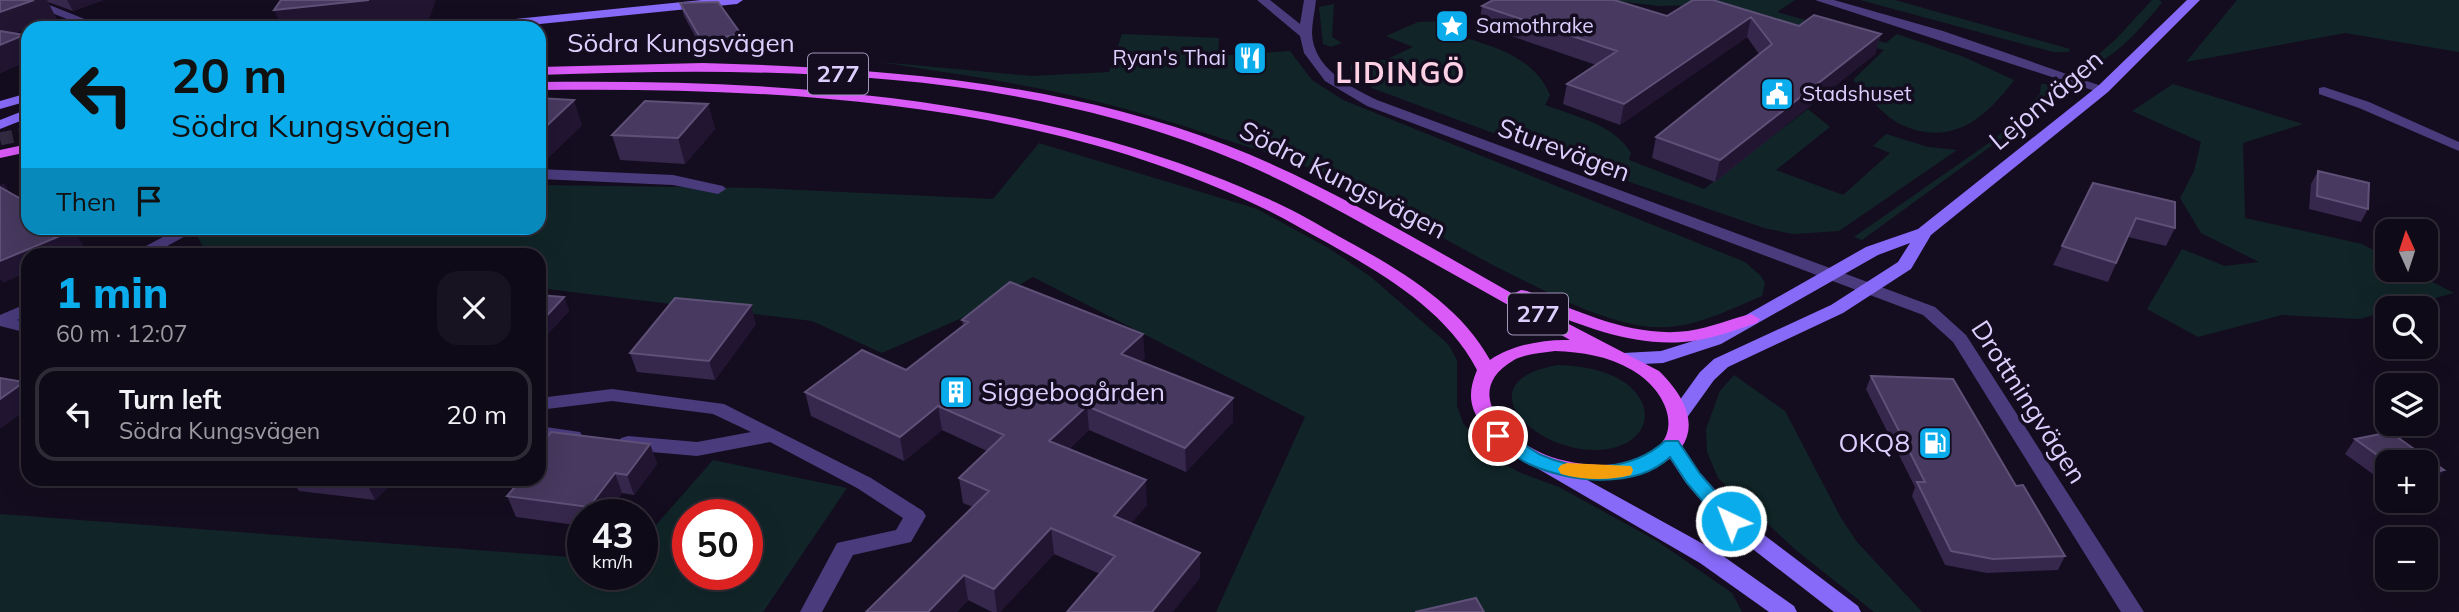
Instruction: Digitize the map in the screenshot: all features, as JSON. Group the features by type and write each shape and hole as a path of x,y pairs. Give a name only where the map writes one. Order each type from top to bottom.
{"main road":[{"name":"Södra Kungsvägen","path":"546,71 685,68 816,72 893,78 1058,102 1194,139 1260,165 1321,194 1604,352 1647,372 1662,385 1673,400 1679,415"},
{"name":"Södra Kungsvägen","path":"546,86 684,85 806,91 930,107 1059,133 1187,170 1263,201 1327,234 1382,269 1437,311 1472,345 1487,372 1506,357 1532,348 1563,345 1604,352"},
{"path":"0,154 21,150"},
{"path":"1471,277 1634,334 1683,337 1707,333 1751,319"},
{"path":"1487,372 1478,397 1485,419 1511,446 1542,462 1578,471 1622,471 1652,461 1671,445 1678,431 1679,415"}],"street":[{"path":"26,0 82,21"},
{"path":"533,21 737,0"},
{"name":"Sturevägen","path":"1264,0 1305,34 1317,65 1339,85 1358,97 1440,130 1836,274"},
{"path":"1305,34 1310,19 1310,0"},
{"path":"1821,0 1940,34 2104,89"},
{"name":"Lejonvägen","path":"1623,359 1662,358 1715,340 1836,274 1872,251 1924,232 2104,89 2194,0"},
{"path":"2324,91 2364,105 2459,147"},
{"path":"0,105 21,99"},
{"path":"0,125 21,116"},
{"path":"546,174 673,180 718,189"},
{"name":"Lejonvägen","path":"1679,415 1707,376 1721,363 1837,309 1872,288 1905,265 1924,232"},
{"path":"151,248 178,235"},
{"name":"Drottningvägen","path":"1836,274 1928,311 1960,339 2133,612"},
{"path":"1,321 21,311"},
{"path":"1,321 21,326"},
{"path":"546,403 612,395 717,408 864,483 915,516 903,536 845,549 811,612"},
{"path":"546,434 696,449 773,435"},
{"path":"1671,445 1693,478 1731,521 1850,612"},
{"path":"1542,462 1708,557 1786,612"}],"green space":[{"path":"1607,0 1795,0 1777,12 1886,43 1897,34 1964,57 2014,80 1991,107 1965,126 1935,133 1918,131 1887,116 1853,80 1884,50 1767,16 1695,5 1659,6"},
{"path":"1860,0 1895,0 2070,49 2069,52 2053,52"},
{"path":"2152,0 2160,0 2162,3 2127,42 2106,58 2083,68 2116,39"},
{"path":"2237,0 2459,0 2459,52 2345,33 2186,62"},
{"path":"1334,4 1332,37 1342,43 1331,47 1323,44 1319,7"},
{"path":"1451,21 1452,24 1440,30 1504,51 1531,68 1550,95 1545,105 1604,128 1624,143 1631,153 1629,160 1704,189 1808,109 1830,127 1776,170 1843,195 1890,153 1873,146 1886,134 1928,147 1957,150 1839,231 1793,234 1764,228 1560,158 1372,88 1351,71 1351,65 1360,59 1385,60 1413,47 1386,36 1418,22"},
{"path":"1122,34 1219,38 1218,56 1290,51 1312,80 1343,100 1745,262 1765,283 1762,296 1686,325 1654,327 1623,322 1549,293 1353,188 1293,162 1210,134 1076,96 880,62 1032,76 1109,72"},
{"path":"2041,84 2051,84 2057,90 2056,99 1862,240 1854,237 1996,138 2040,94"},
{"path":"2173,84 2303,124 2243,143 2245,218 2362,244 2375,251 2375,282 2433,282 2454,293 2438,297 2375,296 2375,315 2360,319 2282,315 2198,337 2147,309 2182,249 2225,266 2259,262 2201,233 2180,198 2194,171 2201,142 2132,111"},
{"path":"1039,143 1257,209 1330,249 1371,277 1448,344 1457,360 1457,406 1463,423 1493,458 1523,474 1559,487 1657,541 1732,593 1742,612 1216,612 1305,417 1033,277 964,317 882,353 812,321 546,289 546,248 204,248 196,235 546,235 546,185 759,188 993,199"},
{"path":"1558,365 1608,374 1635,391 1645,412 1640,431 1633,439 1608,449 1582,449 1558,443 1536,432 1520,418 1512,402 1514,387 1529,374"},
{"path":"1734,375 1785,411 1841,518 1857,542 1922,612 1874,612 1797,551 1718,478 1707,452 1706,429 1720,391"},
{"path":"713,460 847,488 763,612 0,612 0,514 567,557 567,590 658,590 658,523 672,507 672,590 763,590 763,499 679,499"}],"building":[{"path":"0,0 34,0 0,12"},
{"path":"281,0 369,0 274,10"},
{"name":"Stadshuset","path":"1493,0 1614,0 1667,16 1693,0 1713,0 1799,26 1814,15 1881,34 1720,160 1656,137 1772,44 1751,17 1624,104 1567,84 1617,51 1482,6"},
{"path":"718,2 741,34 702,41 680,3"},
{"path":"0,31 21,34 21,36 0,45"},
{"path":"546,98 574,100 546,126"},
{"path":"645,101 708,104 678,138 612,135"},
{"path":"2318,171 2369,183 2368,209 2317,196"},
{"path":"2093,183 2175,202 2175,228 2136,218 2116,263 2062,246"},
{"path":"0,187 21,199 21,235 62,235 31,248 21,248 21,252 0,261"},
{"path":"1010,282 1143,334 1121,354 1233,398 1185,448 1087,406 1049,441 1146,480 1114,516 1200,553 1152,612 1067,612 1115,556 1051,528 994,589 964,575 928,612 866,612 989,491 959,478 1004,435 938,406 900,437 805,392 862,350 906,370 968,322 962,320"},
{"path":"546,296 564,297 546,316"},
{"path":"675,298 751,305 709,361 630,353"},
{"path":"1871,376 1953,379 2016,486 2023,485 2065,556 1993,559 1951,551 1917,482 1925,482"},
{"path":"0,378 21,382 21,384 0,399"},
{"path":"551,432 650,444 627,475 615,473 595,499 567,499 567,504 507,496 516,486 546,486 546,438"},
{"path":"2375,435 2396,436 2416,450 2375,450 2375,453 2355,439"},
{"path":"1476,598 1484,612 1415,612"}],"tunnel":[{"path":"0,139 21,134"}],"slow traffic":[{"path":"1567,469 1596,472 1624,470"}],"place":[{"name":"Samothrake","path":"1452,26"},
{"name":"Ryan's Thai","path":"1250,58"},
{"name":"Stadshuset","path":"1777,94"},
{"name":"Siggebogården","path":"956,392"},
{"name":"OKQ8","path":"1935,443"}],"district":[{"name":"LIDINGÖ","path":"1401,73"}],"route":[{"path":"1498,436 1534,459 1560,468 1587,472 1614,472 1638,467 1658,457 1671,445 1704,492 1731,521"}]}
